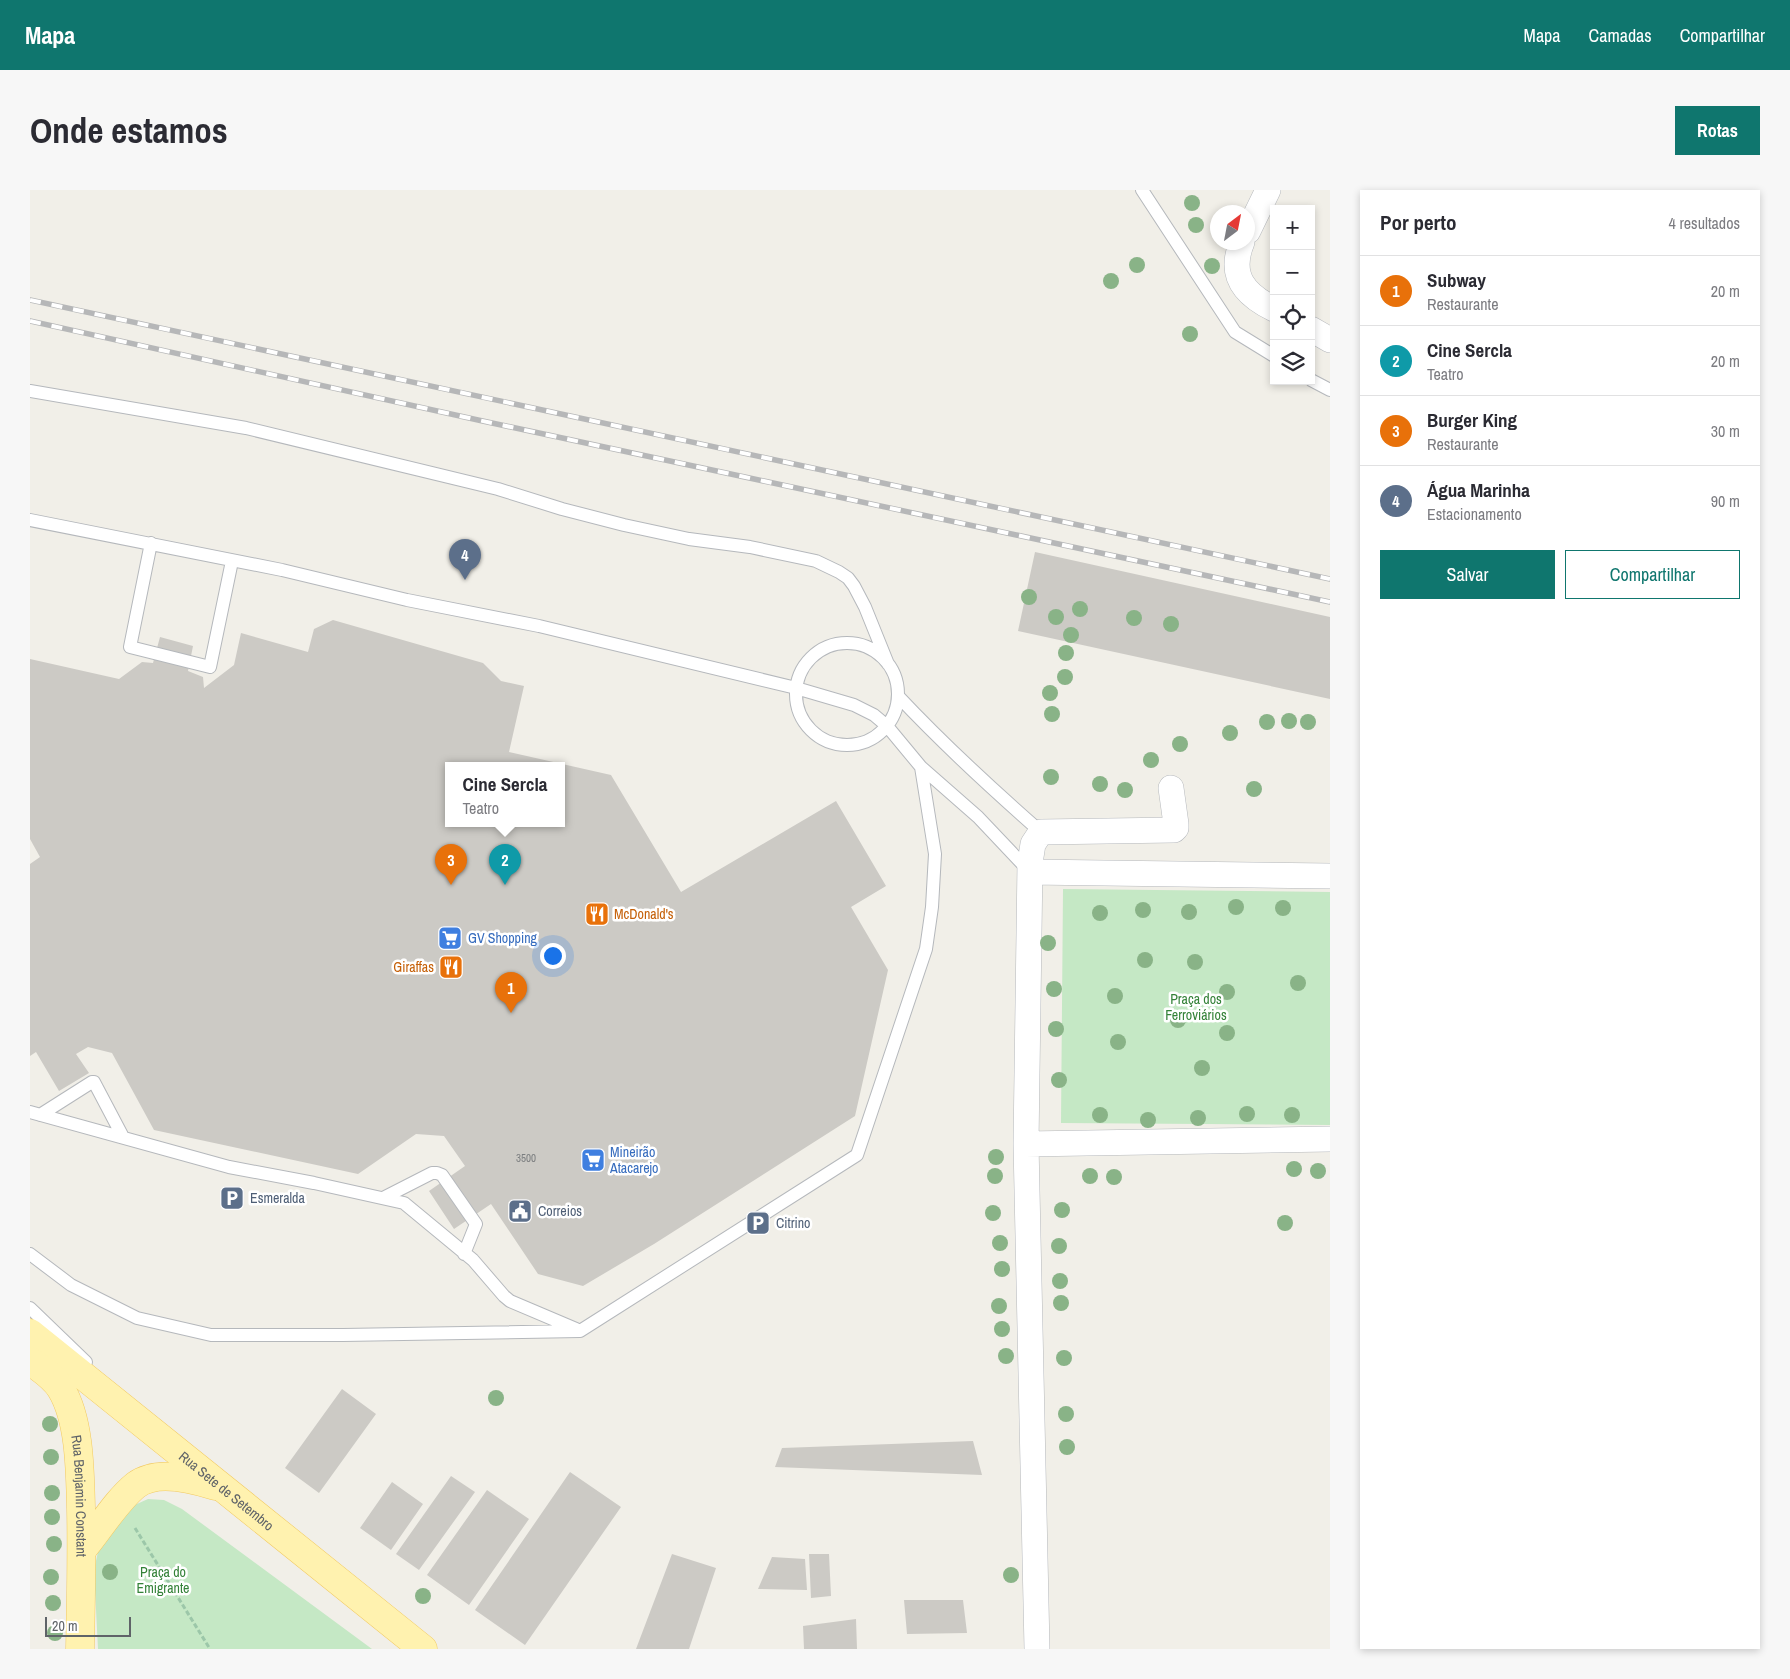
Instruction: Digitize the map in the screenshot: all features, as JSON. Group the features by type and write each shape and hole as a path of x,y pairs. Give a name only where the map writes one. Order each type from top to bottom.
{"main road":[{"name":"Rua Sete de Setembro","path":"30,1333 423,1649"},
{"name":"Rua Benjamin Constant","path":"30,1361 57,1383 62,1390 70,1412 80,1455 82,1550 80,1649"},
{"path":"82,1550 118,1504 137,1484 145,1480 172,1476 192,1479 224,1489"}],"street":[{"path":"1255,217 1268,190"},
{"path":"1241,250 1238,266 1240,279 1245,290 1261,303 1270,307"},
{"path":"1315,331 1330,340"},
{"path":"1037,1649 1026,1144 1030,872 1033,844 1041,832 1174,830 1176,824 1172,788"},
{"path":"1030,872 1330,876"},
{"path":"1026,1144 1330,1139"}],"lane":[{"path":"1142,190 1235,332 1270,354"},
{"path":"1315,382 1330,390"},
{"path":"30,391 246,428 370,460 489,487 624,525 689,539 750,546 816,561 839,572 848,578 854,586 896,679 898,696 895,712 887,726 876,736 864,743 835,744 821,738 801,717 796,688 801,671 812,657 825,648 842,643 859,645 875,652 888,664"},
{"path":"30,520 282,570 406,600 539,626 796,688 866,710 887,726 921,767 978,817 1030,872"},
{"path":"151,543 130,647 210,667 232,561"},
{"path":"898,696 986,784 1041,832"},
{"path":"30,1254 71,1285 137,1318 211,1335 580,1331 857,1155 927,940 932,907 935,854 921,767"},
{"path":"35,1114 94,1082 122,1137"},
{"path":"35,1114 229,1167 314,1182 404,1203 482,1270 510,1301 580,1331"},
{"path":"383,1198 432,1173 442,1175 476,1224 464,1254"},
{"path":"30,1308 165,1442"}],"path":[{"path":"131,1521 210,1649"}],"green space":[{"name":"Praça dos Ferroviários","path":"1063,889 1330,892 1330,1125 1061,1123"},
{"name":"Praça do Emigrante","path":"148,1499 164,1500 182,1509 372,1649 98,1649 94,1570 101,1538 128,1508"}],"building":[{"path":"1035,552 1330,617 1330,699 1018,631"},
{"name":"GV Shopping","path":"333,620 483,663 501,681 524,686 509,752 553,762 445,762 445,827 565,827 565,765 611,775 681,892 836,801 886,886 851,907 888,970 855,1116 654,1244 583,1286 538,1274 491,1204 454,1229 429,1191 465,1166 444,1136 416,1134 358,1174 154,1130 112,1053 88,1047 76,1054 89,1073 59,1091 36,1052 30,1056 30,864 40,857 30,839 30,659 119,679 142,662 153,663 160,637 193,646 188,671 203,677 204,688 234,665 241,633 308,652 314,629"},
{"path":"342,1389 376,1414 319,1493 285,1468"},
{"path":"973,1441 982,1475 775,1467 782,1448"},
{"path":"570,1472 621,1507 525,1645 475,1610"},
{"path":"451,1476 475,1492 419,1570 396,1554"},
{"path":"392,1482 423,1504 391,1550 360,1528"},
{"path":"487,1490 529,1519 469,1605 427,1575"},
{"path":"672,1554 716,1568 689,1649 636,1649"},
{"path":"809,1554 829,1554 831,1596 811,1598"},
{"path":"772,1557 805,1559 807,1590 758,1589"},
{"path":"904,1600 963,1600 967,1633 907,1634"},
{"path":"856,1619 857,1649 804,1649 803,1626"}],"railway":[{"path":"30,300 1330,579"},
{"path":"30,321 478,420 1330,602"}],"place":[{"name":"Água Marinha","path":"465,580"},
{"name":"Burger King","path":"451,885"},
{"name":"Cine Sercla","path":"505,885"},
{"name":"McDonald's","path":"597,914"},
{"name":"GV Shopping","path":"450,938"},
{"name":"Giraffas","path":"451,967"},
{"name":"Subway","path":"511,1013"},
{"name":"Mineirão Atacarejo","path":"593,1160"},
{"name":"Esmeralda","path":"232,1198"},
{"name":"Correios","path":"520,1211"},
{"name":"Citrino","path":"758,1223"}]}
